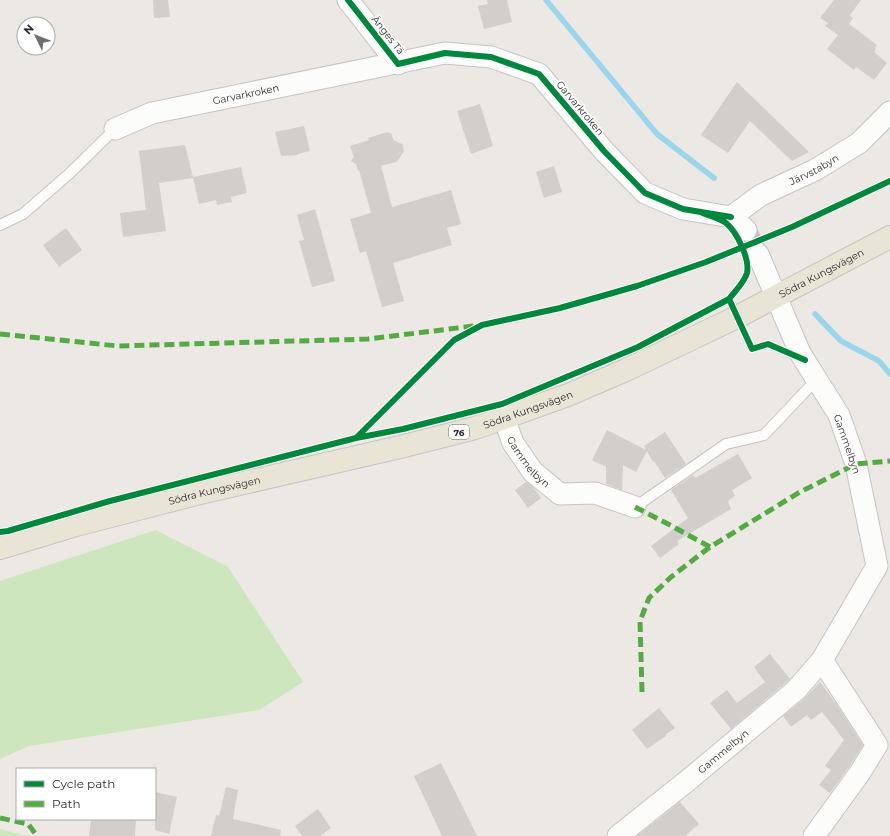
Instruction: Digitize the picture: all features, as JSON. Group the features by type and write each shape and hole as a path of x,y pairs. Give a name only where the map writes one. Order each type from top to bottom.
{"main road":[{"name":"Södra Kungsvägen","path":"0,548 84,523 200,493 400,447 475,428 504,418 568,395 626,370 737,317 890,237"}],"street":[{"name":"Änges Tä","path":"348,0 398,64"},
{"name":"Garvarkroken","path":"115,130 152,113 398,64 445,53 492,57 539,74 604,151 645,193 683,209 738,224"},
{"name":"Järvstabyn","path":"738,224 761,195 814,170 859,143 890,112"},
{"name":"Gammelbyn","path":"618,836 692,777 796,690 822,660 884,563 856,464 839,415 818,379 800,353 758,254"},
{"name":"Gammelbyn","path":"504,418 513,443 533,472 560,494 596,493 635,507"},
{"path":"814,836 859,774 877,744 822,660"}],"lane":[{"name":"Garvarkroken","path":"0,225 23,214 70,173 115,130"},
{"path":"635,507 726,444 764,435 818,379"}],"green space":[{"path":"156,530 228,567 303,682 259,710 29,746 0,759 0,581"},
{"path":"0,829 27,836 0,836"}],"building":[{"path":"153,0 168,0 170,17 154,18"},
{"path":"487,0 507,0 512,22 484,29 478,6 488,4"},
{"path":"834,0 861,0 850,15 853,18 849,24 877,45 874,52 887,63 874,80 856,67 854,70 827,49 838,35 825,26 828,23 820,18"},
{"path":"737,82 809,152 792,161 750,121 728,153 701,135"},
{"path":"480,104 493,146 471,154 457,111"},
{"path":"304,126 310,151 298,155 281,156 275,132"},
{"path":"387,132 392,134 393,140 402,144 404,151 396,162 381,166 392,207 451,190 461,224 447,228 452,245 393,263 404,301 382,307 366,251 360,253 350,219 371,213 359,170 358,171 356,164 351,161 354,157 350,146"},
{"path":"185,145 193,177 241,167 247,193 231,197 232,202 217,205 216,200 199,204 193,178 159,183 166,231 123,237 120,213 146,210 139,151"},
{"path":"554,166 562,192 544,198 536,172"},
{"path":"315,209 335,281 312,287 299,241 304,240 297,215"},
{"path":"66,228 82,250 59,267 43,245"},
{"path":"607,430 646,450 644,446 665,432 686,464 665,478 647,451 636,472 623,465 622,490 606,484 606,467 592,460"},
{"path":"738,454 752,478 732,490 735,496 728,501 731,509 677,541 679,544 660,558 651,546 688,518 671,490 693,475 695,478"},
{"path":"526,482 532,486 541,498 528,508 515,490"},
{"path":"770,654 790,679 731,729 710,703 727,690 737,703 765,682 754,667"},
{"path":"820,682 863,745 830,793 819,785 831,770 825,766 844,740 822,712 811,720 807,715 791,727 783,716 804,699"},
{"path":"659,708 675,728 647,749 632,730"},
{"path":"441,763 477,836 442,836 414,776"},
{"path":"226,787 238,790 233,819 281,830 280,836 211,836 216,815 219,816"},
{"path":"156,792 177,797 169,834 155,830"},
{"path":"680,802 699,824 685,836 637,836"},
{"path":"318,809 331,828 320,836 302,836 295,826"},
{"path":"91,820 136,820 135,836 89,836"}],"waterway":[{"path":"546,0 657,134 714,178"},
{"path":"815,314 841,341 879,361 890,374"}],"tunnel":[{"path":"746,230 758,254"}],"marked path":[{"path":"0,334 118,346 368,339 474,326"},
{"path":"642,692 640,621 649,598 671,577 710,547 800,492 856,464 890,461"},
{"path":"635,507 710,547"},
{"path":"0,818 28,824 37,836"}],"cycle path":[{"path":"348,0 398,64 445,53 491,57 539,74 604,151 645,193 683,209 731,217"},
{"path":"0,532 8,531 110,501 356,438 454,340 482,325 560,308 637,286 706,262 792,227 890,181"},
{"path":"356,438 403,429 502,404 638,347 729,299 746,277 747,261 745,253 738,239 726,223 701,212"},
{"path":"729,299 752,349 768,344 805,360"}]}
